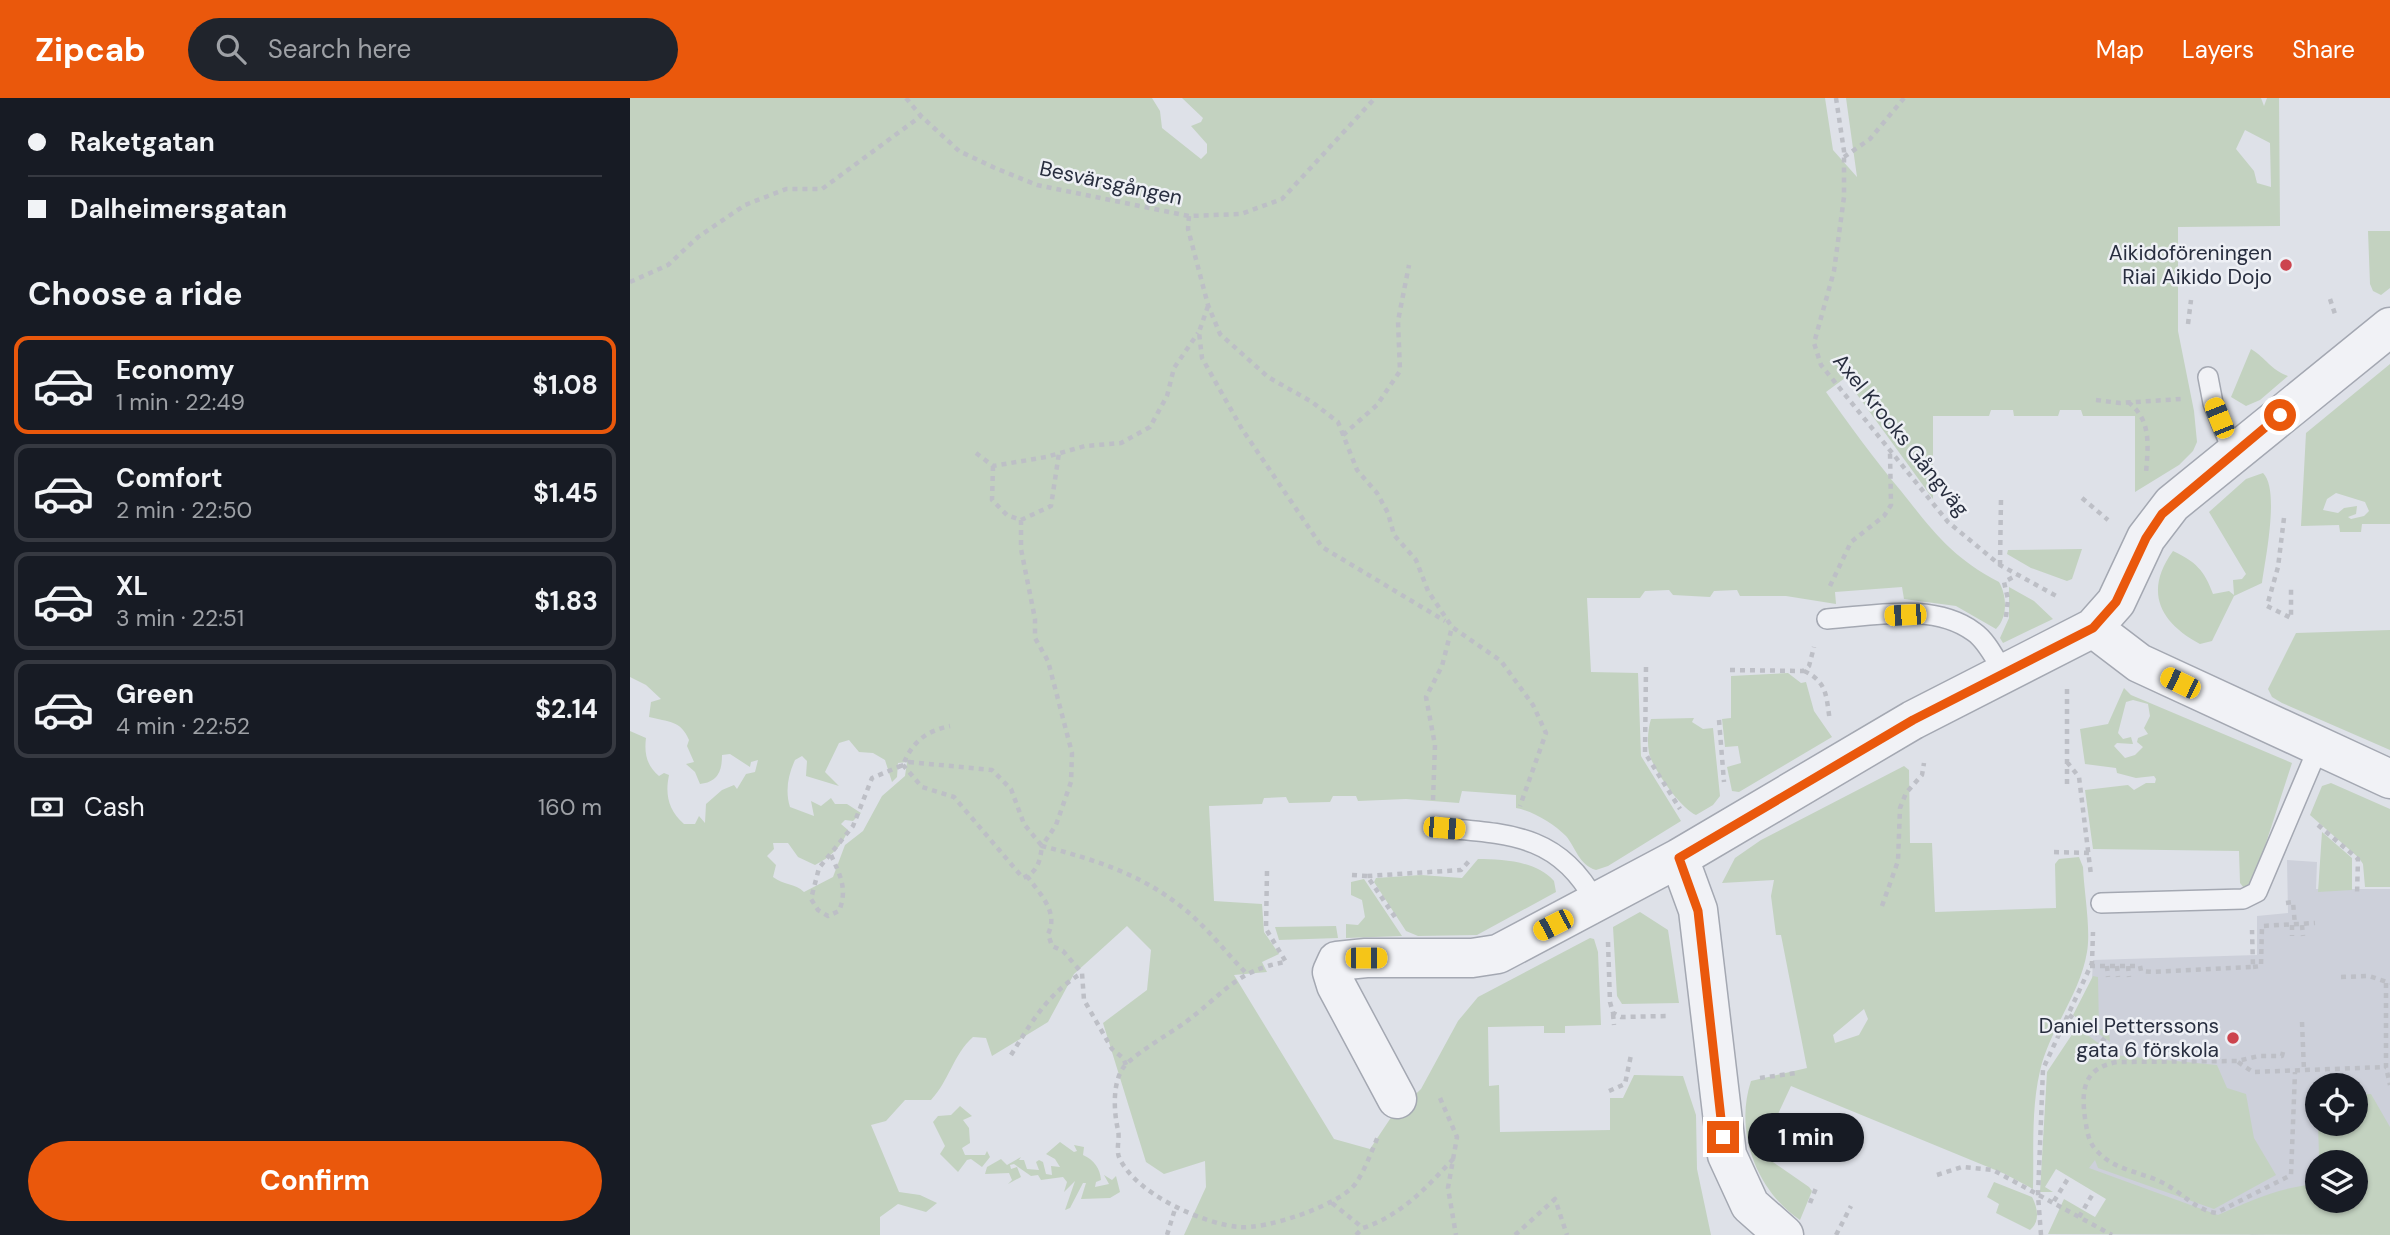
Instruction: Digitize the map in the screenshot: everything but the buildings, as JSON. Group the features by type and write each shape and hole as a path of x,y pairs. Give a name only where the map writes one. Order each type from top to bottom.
{"street":[{"path":"1390,1111 1336,985 1332,972 1337,961 1348,958 1472,958 1498,954 1602,918 1679,858 1913,720 1993,656 2084,619 2116,602 2146,538 2162,514 2233,452 2390,327"},
{"path":"2084,619 2139,663 2390,779"},
{"path":"1679,858 1698,911 1727,1155 1750,1205 1784,1235"}],"lane":[{"path":"2208,377 2213,403 2233,452"},
{"path":"1827,619 1920,614 1944,616 1975,632 1993,656"},
{"path":"2101,903 2244,899 2250,896 2264,880 2319,746"},
{"path":"1444,828 1487,832 1539,844 1562,856 1584,882 1602,918"}],"path":[{"name":"Besvärsgången","path":"906,98 921,116 959,151 1037,185 1189,216 1241,214 1282,199 1375,98"},
{"name":"Axel Krooks Gångväg","path":"1836,98 1844,157 1841,233 1814,343 1821,365 1948,522 2000,565 2084,619"},
{"path":"1844,157 1870,139 1905,98"},
{"path":"630,282 668,265 698,236 745,205 786,189 822,189 921,116"},
{"path":"1189,216 1188,229 1208,305 1220,334 1268,377 1311,402 1338,422 1357,470 1377,493 1388,513 1394,535 1416,561 1428,591 1452,627 1441,666 1426,697 1435,745 1433,804 1444,828"},
{"path":"1343,435 1377,405 1399,370 1398,321 1409,265"},
{"path":"2188,324 2191,299"},
{"path":"976,453 993,466 1085,446 1121,443 1150,427 1167,396 1174,368 1199,332 1208,305"},
{"path":"1199,332 1202,358 1242,429 1322,547 1412,598 1501,661 1533,705 1546,733 1526,788"},
{"path":"2096,400 2128,402 2181,399 2213,403"},
{"path":"2128,402 2144,419 2148,449 2145,475 2149,484"},
{"path":"993,466 992,500 1007,515 1021,520 1051,506 1059,453"},
{"path":"1826,596 1851,541 1884,516 1891,505 1890,453"},
{"path":"2000,565 2001,498"},
{"path":"2082,498 2117,527"},
{"path":"2284,518 2282,551 2267,606 2291,618 2291,585"},
{"path":"903,765 922,787 954,797 989,842 1017,867 1023,877 1033,874 1040,862 1042,846 1056,825 1071,782 1072,753 1048,661 1035,638 1021,549 1021,520"},
{"path":"1993,656 1997,635 2005,624 2008,599 2004,582 2017,575"},
{"path":"1803,671 1810,666 1810,658"},
{"path":"1646,667 1646,756 1686,815"},
{"path":"1730,670 1803,671 1818,678 1824,688 1831,723"},
{"path":"2067,678 2067,784"},
{"path":"1719,720 1726,790"},
{"path":"903,765 909,750 922,736 950,726"},
{"path":"1882,906 1898,861 1899,808 1906,793 1922,775 1925,753"},
{"path":"831,855 842,881 844,898 839,911 828,916 818,910 811,899 819,869 853,826 872,778 909,762 992,770 1011,789 1024,824 1042,846 1092,859 1139,878 1184,909 1247,974"},
{"path":"2054,852 2091,853 2086,841 2079,777 2067,762"},
{"path":"2296,807 2358,859 2357,894"},
{"path":"1352,875 1461,870 1484,844 1487,832"},
{"path":"1267,871 1266,929 1286,962 1259,966 1219,992 1196,1014 1126,1065 1117,1084 1115,1100 1119,1156 1150,1192 1175,1209 1240,1227 1305,1213 1332,1203 1356,1184 1390,1111"},
{"path":"1027,876 1052,913 1052,926 1048,934 1052,946 1063,951 1083,973 1082,989 1087,1007 1126,1065"},
{"path":"1367,876 1396,919"},
{"path":"2250,896 2253,967"},
{"path":"2292,936 2294,902"},
{"path":"1602,918 1609,1002 1614,1025"},
{"path":"2090,967 2140,966 2141,971 2153,972 2261,966 2262,926 2315,923"},
{"path":"2302,925 2303,936"},
{"path":"2107,966 2108,977"},
{"path":"2117,966 2118,977"},
{"path":"2129,966 2129,976"},
{"path":"1011,1055 1043,1006 1064,984 1083,973"},
{"path":"2041,1235 2038,1195 2043,1069 2087,976"},
{"path":"2341,977 2369,976 2388,983 2386,1067 2390,1085"},
{"path":"1613,1013 1620,1017 1673,1016"},
{"path":"2068,1015 2107,1043 2115,1052 2117,1062"},
{"path":"2302,1022 2304,1072"},
{"path":"2283,1052 2283,1056 2259,1056 2237,1061 2117,1062 2100,1067 2087,1077 2084,1086 2086,1129 2094,1147 2121,1168 2171,1187 2180,1196 2212,1212 2291,1175 2295,1072"},
{"path":"1609,1091 1625,1084 1631,1055"},
{"path":"2237,1061 2253,1072 2386,1067"},
{"path":"1750,1079 1796,1073"},
{"path":"1438,1096 1457,1137 1456,1156 1448,1188 1456,1235"},
{"path":"1356,1235 1363,1228 1386,1221 1412,1201 1456,1156"},
{"path":"1937,1175 1962,1167 1993,1170 2112,1235"},
{"path":"2054,1201 2069,1177"},
{"path":"2079,1217 2094,1192"},
{"path":"1515,1235 1555,1199 1567,1235"},
{"path":"1332,1203 1363,1228"},
{"path":"1836,1235 1851,1206"},
{"path":"1167,1235 1175,1209"},
{"path":"1240,1227 1240,1235"}],"shaded area":[{"name":"Daniel Petterssons gata 6 förskola","path":"2287,860 2317,862 2316,889 2390,889 2390,1225 2252,1235 2087,1177 2063,1058 2090,1019 2093,960 2257,955 2257,916 2288,913"}],"green space":[{"path":"630,98 1152,98 1160,111 1162,128 1201,159 1207,153 1207,144 1191,126 1201,122 1203,118 1182,98 1825,98 1833,150 1857,177 1846,98 2261,98 2264,106 2267,98 2279,98 2280,226 2178,227 2178,331 2194,411 2197,442 2193,451 2179,465 2135,492 2135,416 2083,416 2081,410 2060,410 2058,416 2014,416 2013,410 1991,410 1989,416 1933,416 1933,499 1845,378 1826,392 1933,531 1955,553 1999,582 2005,606 2003,619 1996,629 1956,606 1904,599 1902,587 1835,592 1836,604 1786,596 1740,596 1737,590 1714,591 1710,597 1673,595 1669,590 1645,591 1640,598 1587,598 1591,672 1638,673 1641,756 1681,821 1608,866 1596,870 1582,860 1566,836 1556,827 1536,815 1516,808 1516,795 1462,791 1459,803 1406,799 1358,801 1356,796 1333,796 1330,802 1289,803 1286,797 1264,798 1262,804 1209,806 1214,901 1262,904 1264,932 1279,954 1262,962 1267,972 1234,975 1334,1139 1370,1149 1390,1119 1421,1089 1458,1021 1478,997 1590,938 1594,939 1598,952 1601,1025 1565,1026 1565,1033 1544,1033 1544,1026 1488,1027 1489,1086 1499,1085 1500,1132 1610,1130 1610,1098 1623,1098 1634,1075 1683,1076 1696,1115 1697,1169 1711,1235 1184,1235 1206,1187 1205,1161 1164,1174 1146,1162 1103,1023 1147,990 1151,950 1127,926 1074,974 1048,1022 992,1056 986,1038 973,1037 931,1100 905,1100 886,1121 871,1125 899,1192 920,1195 937,1203 926,1212 898,1204 880,1217 880,1235 630,1235 630,731 646,738 647,759 655,772 659,776 664,773 669,775 669,801 674,813 684,824 695,824 699,816 705,823 706,804 722,790 734,785 737,789 746,774 755,772 758,760 751,762 750,767 730,754 722,755 718,775 711,781 700,784 695,772 686,764 694,762 687,746 689,740 686,733 678,725 649,717 651,702 661,699 646,685 630,677","holes":["2245,130 2270,143 2271,187 2257,183 2254,171 2236,149","849,740 859,752 873,753 885,760 892,782 897,777 898,763 907,762 905,776 882,796 863,831 845,845 833,877 804,892 773,877 776,865 767,856 774,849 773,843 788,843 798,857 815,865 831,855 843,841 848,830 841,824 845,820 853,821 861,813 847,804 835,804 831,798 821,806 811,801 814,816 790,807 788,783 791,771 795,760 802,756 807,761 806,776 839,786 825,772 839,743"]},
{"path":"2368,231 2390,231 2390,288 2381,295 2373,291 2370,284"},
{"path":"2251,349 2277,371 2288,376 2260,400 2246,406 2231,397"},
{"path":"2390,364 2390,524 2362,524 2361,532 2340,532 2339,525 2301,526 2306,433","holes":["2336,493 2365,502 2369,511 2364,516 2351,519 2348,517 2356,514 2357,506 2344,508 2338,513 2323,510 2327,499"]},
{"path":"2263,473 2268,481 2271,509 2262,583 2234,596 2212,641 2200,644 2174,626 2166,615 2160,604 2159,579 2173,551 2198,568 2213,594 2229,591 2234,595 2233,580 2242,579 2246,574 2209,512 2246,479"},
{"path":"2082,549 2072,579 2067,581 2031,568 2007,554 2008,550"},
{"path":"2009,587 2034,601 2053,619 2003,643 2000,638 2009,618"},
{"path":"2390,630 2390,750 2272,697 2268,689 2296,633"},
{"path":"1788,673 1801,683 1806,682 1814,711 1832,737 1739,792 1732,791 1727,767 1741,763 1738,746 1725,747 1722,719 1731,718 1731,676"},
{"path":"2124,688 2131,695 2292,763 2254,880 2244,888 2240,883 2239,851 2093,849 2085,790 2128,785 2134,790 2146,783 2155,783 2156,779 2154,776 2136,778 2117,773 2116,768 2085,764 2080,729 2108,724","holes":["2133,700 2148,704 2150,716 2144,728 2148,734 2138,738 2137,742 2143,747 2135,755 2125,758 2114,746 2117,743 2133,744 2131,737 2123,739 2118,733 2126,702"]},
{"path":"1694,718 1692,722 1703,729 1713,728 1720,796 1713,805 1696,815 1682,805 1661,778 1649,753 1648,744 1651,719"},
{"path":"1904,766 1909,770 1910,843 1932,843 1935,912 2056,908 2055,864 2059,859 2079,857 2083,867 2087,910 2087,952 2078,983 2050,1041 2040,1071 2034,1115 2033,1189 2005,1174 1791,1086 1760,1153 1812,1191 1800,1220 1772,1193 1761,1177 1748,1140 1746,1100 1751,1081 1807,1068 1781,935 1776,935 1771,896 1774,880 1722,883 1735,858 1761,840","holes":["1864,1009 1868,1019 1859,1035 1835,1043 1833,1035"]},
{"path":"2331,783 2390,809 2390,887 2365,887 2363,864 2359,858 2310,815 2322,786"},
{"path":"2322,832 2352,858 2352,890 2318,892"},
{"path":"1478,859 1529,865 1547,874 1554,881 1556,892 1477,935 1418,936 1406,931 1374,882 1376,878 1421,875 1462,878"},
{"path":"1364,879 1402,936 1346,938 1346,924 1358,925 1365,917 1362,900 1351,895 1351,882"},
{"path":"1640,912 1668,930 1679,1003 1622,1004 1617,996 1613,927"},
{"path":"1336,926 1338,938 1279,940 1275,927"},
{"path":"2093,976 2098,977 2099,1029 2109,1031 2110,1042 2073,1015"},
{"path":"2077,1027 2114,1055 2217,1065 2227,1088 2246,1094 2254,1138 2276,1175 2214,1209 2098,1168 2095,1160 2089,1168 2218,1215 2278,1191 2305,1186 2305,1213 2368,1213 2368,1150 2319,1150 2318,1136 2368,1136 2368,1094 2371,1094 2390,1127 2390,1235 2048,1234 2064,1199 2095,1217 2106,1199 2056,1169 2045,1187 2053,1192 2040,1192 2047,1072"},
{"path":"960,1106 972,1116 963,1120 969,1128 970,1143 962,1148 965,1155 985,1155 987,1151 990,1157 982,1167 971,1159 967,1160 958,1172 940,1154 945,1146 933,1122 938,1116 951,1115"},
{"path":"1060,1142 1074,1152 1077,1151 1074,1145 1084,1147 1083,1155 1098,1168 1101,1180 1096,1182 1095,1187 1109,1184 1104,1175 1112,1180 1116,1176 1120,1192 1110,1198 1081,1199 1086,1183 1083,1183 1070,1208 1065,1210 1075,1181 1064,1192 1067,1182 1063,1177 1041,1180 1038,1175 1031,1176 1014,1164 1010,1165 1011,1169 1017,1167 1021,1177 1008,1184 1012,1180 1009,1173 985,1174 987,1167 1001,1159 1007,1165 1021,1157 1019,1160 1024,1160 1027,1169 1039,1170 1036,1162 1039,1160 1043,1162 1046,1174 1052,1175 1051,1166 1060,1167 1055,1159 1046,1154"},
{"path":"1994,1182 2032,1197 2037,1215 2030,1230 1996,1213 1999,1204 1987,1197"}],"place":[{"name":"Aikidoföreningen Riai Aikido Dojo","path":"2286,265"},
{"name":"Daniel Petterssons gata 6 förskola","path":"2233,1038"}],"route":[{"path":"1723,1137 1698,911 1679,858 1913,720 2003,671 2093,628 2116,602 2132,564 2162,514 2181,495 2280,415"}]}
